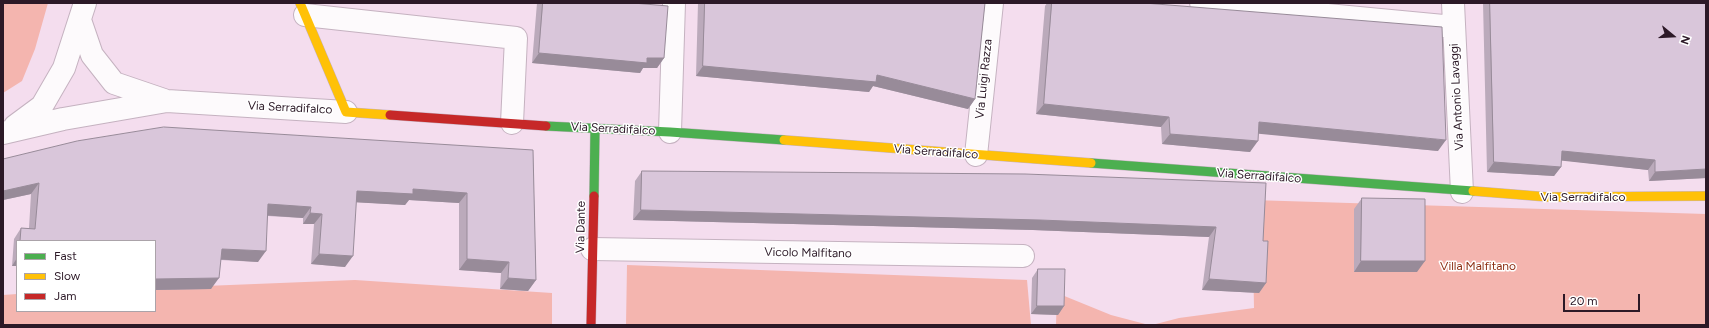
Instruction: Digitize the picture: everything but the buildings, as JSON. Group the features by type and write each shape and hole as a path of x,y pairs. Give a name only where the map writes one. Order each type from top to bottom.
{"street":[{"path":"670,132 674,3"},
{"name":"Via Luigi Razza","path":"976,155 992,3"},
{"path":"1201,3 1454,27"},
{"name":"Via Antonio Lavaggi","path":"1453,3 1462,192"},
{"path":"303,9 346,112"},
{"path":"303,9 516,38 512,123"},
{"path":"83,12 92,55 114,83 167,101"},
{"path":"6,132 42,106 64,68 83,12"},
{"path":"6,132 63,119 167,101"},
{"name":"Via Serradifalco","path":"167,101 595,129 670,132 1462,192 1548,197 1706,196"},
{"name":"Via Dante","path":"591,325 595,129"},
{"name":"Vicolo Malfitano","path":"592,249 1023,256"}],"green space":[{"path":"3,3 48,3 35,49 22,81 3,93"},
{"name":"Villa Malfitano","path":"1252,200 1706,214 1706,325 1152,325 1179,318 1254,308","holes":["1354,209 1417,272 1354,272"]},
{"path":"627,265 1027,280 1031,325 626,325"},
{"path":"355,280 552,293 552,325 3,325 3,295 16,294 16,312 156,312 156,288"},
{"path":"1057,293 1111,315 1149,325 1056,325"}],"traffic: fast":[{"path":"546,126 670,132 784,140"},
{"path":"594,196 595,129"},
{"path":"1091,163 1473,191"}],"traffic: slow":[{"path":"300,3 346,112 390,115"},
{"path":"784,140 1091,163"},
{"path":"1473,191 1548,197 1706,196"}],"traffic: jam":[{"path":"390,115 546,126"},
{"path":"591,325 594,196"}]}
